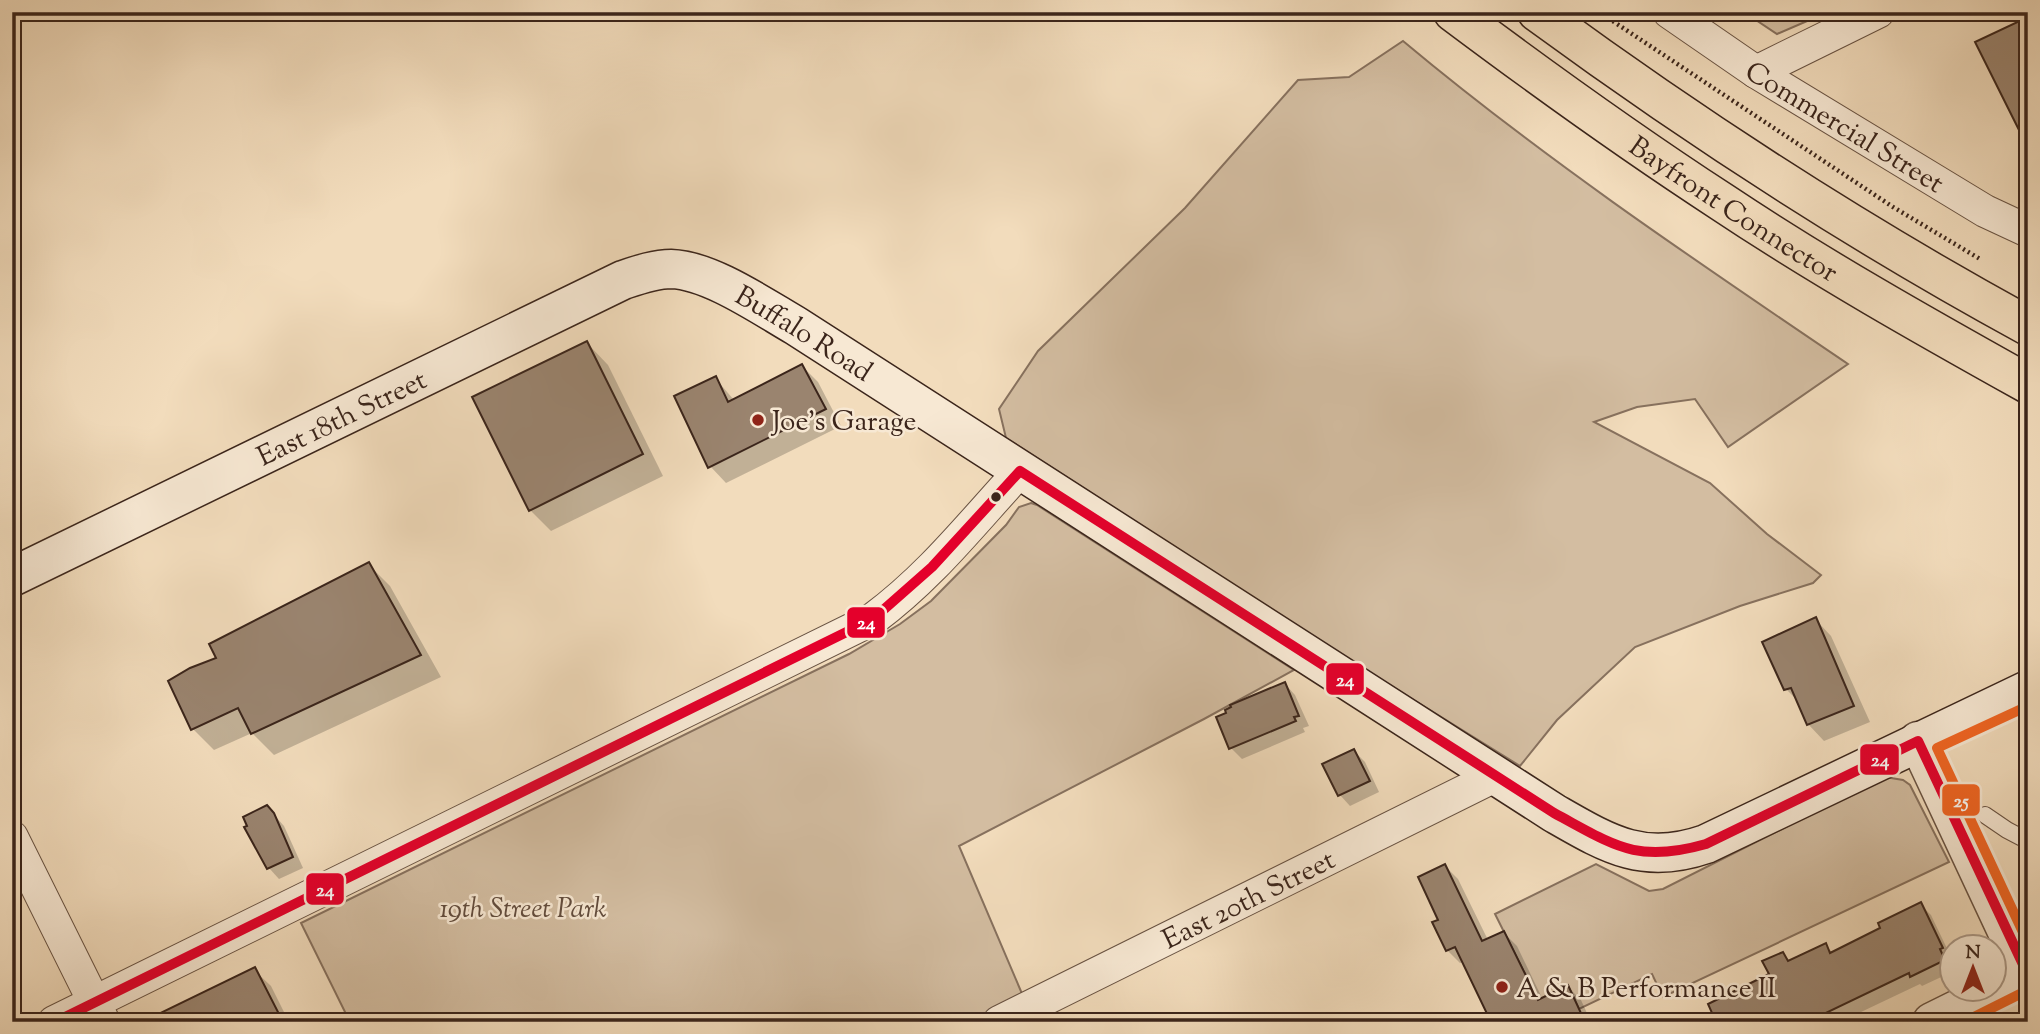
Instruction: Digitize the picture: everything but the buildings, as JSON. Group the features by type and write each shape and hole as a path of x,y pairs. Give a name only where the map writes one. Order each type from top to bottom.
{"highway":[{"name":"Bayfront Connector","path":"1453,12 1561,93 1723,203 1897,311 2028,384"},
{"name":"Bayfront Connector","path":"1537,12 1600,58 1765,169 1893,249 2028,326"}],"main road":[{"name":"Buffalo Road","path":"672,269 728,287 796,326 1590,834 1620,848 1665,853 1706,844 2028,690"},
{"name":"East 18th Street","path":"12,577 623,280 672,269"},
{"path":"1919,741 2028,975 1932,1022"}],"street":[{"name":"Commercial Street","path":"1669,12 1756,72 1985,211 2028,231"},
{"path":"1756,72 1878,12"},
{"path":"54,1022 99,1012 873,619 932,569 1020,471"},
{"name":"East 20th Street","path":"999,1022 1053,1010 1497,775"},
{"path":"12,837 99,1012"}],"lane":[{"path":"1986,815 2007,831 2028,841"}],"path":[{"path":"1599,12 1894,206 1989,264"}],"green space":[{"path":"1744,12 1828,12 1777,34"},
{"path":"1403,41 1456,85 1566,168 1848,364 1728,447 1695,399 1637,407 1594,422 1710,483 1767,534 1821,575 1813,583 1740,606 1635,647 1557,720 1520,766 1343,656 1006,438 999,409 1038,351 1185,208 1298,80 1349,77"},
{"name":"19th Street Park","path":"1031,503 1294,670 959,846 1023,996 969,1022 341,1022 348,1018 301,923 849,654 900,624 931,601 1006,525 1019,507"},
{"path":"1885,777 1903,780 1910,785 1949,862 1663,997 1652,974 1579,1009 1568,985 1538,1000 1495,914 1596,864 1649,891 1663,889"}],"transit line":[{"name":"24","path":"55,1022 873,619 932,567 1020,471 1554,813 1626,848 1661,852 1706,844 1918,741 2028,975"},
{"name":"25","path":"2028,706 1937,748 2028,943"},
{"name":"25","path":"1964,1022 2028,990"}],"place":[{"name":"Joe's Garage","path":"758,420"},
{"name":"A & B Performance II","path":"1502,987"}]}
